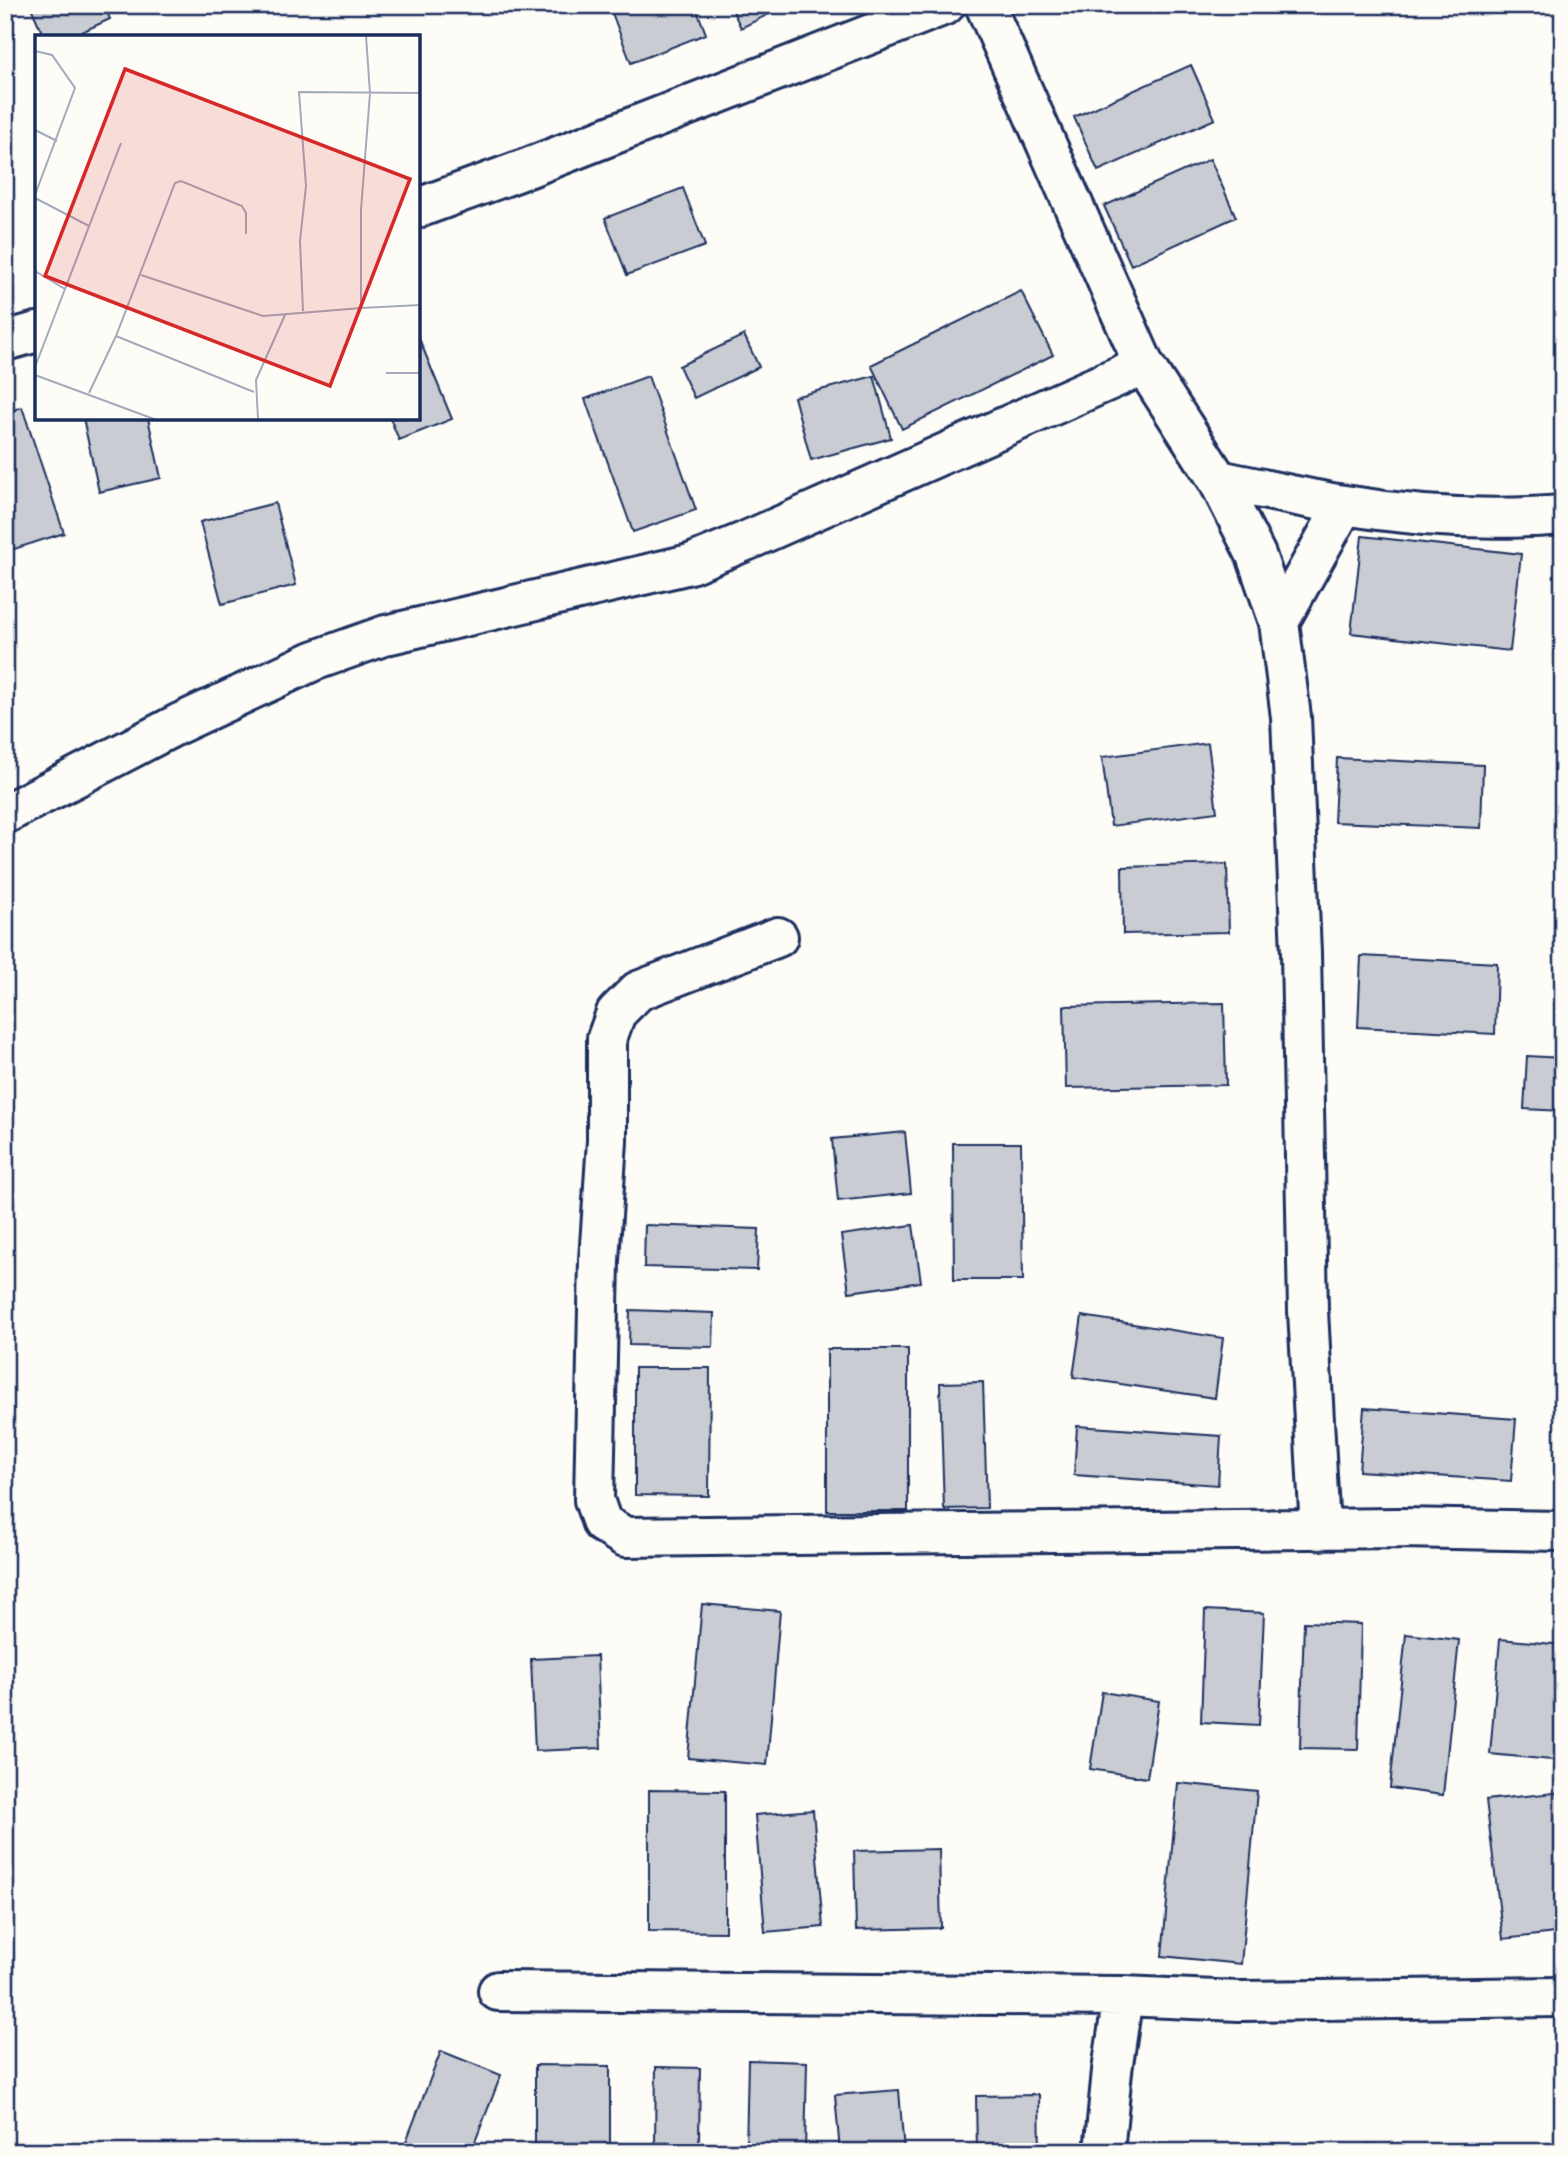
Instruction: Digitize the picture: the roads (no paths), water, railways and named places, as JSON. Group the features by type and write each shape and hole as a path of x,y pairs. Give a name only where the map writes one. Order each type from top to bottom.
{"street":[{"path":"420,207 944,5"},
{"path":"985,5 1144,365 1218,480 1256,555 1279,622 1291,717 1300,925 1308,1311 1320,1530"},
{"path":"5,341 35,333"},
{"path":"5,814 178,724 313,662 386,635 690,564 1144,365"},
{"path":"1218,480 1344,505 1406,513 1524,518 1563,515"},
{"path":"1279,622 1344,505"},
{"path":"778,937 638,991 617,1013 607,1038 607,1141 599,1260 594,1500 602,1523 625,1537 1400,1528 1563,1531"},
{"path":"498,1991 1123,1996 1239,2001 1563,1997"},
{"path":"1104,2152 1123,1996"}]}
